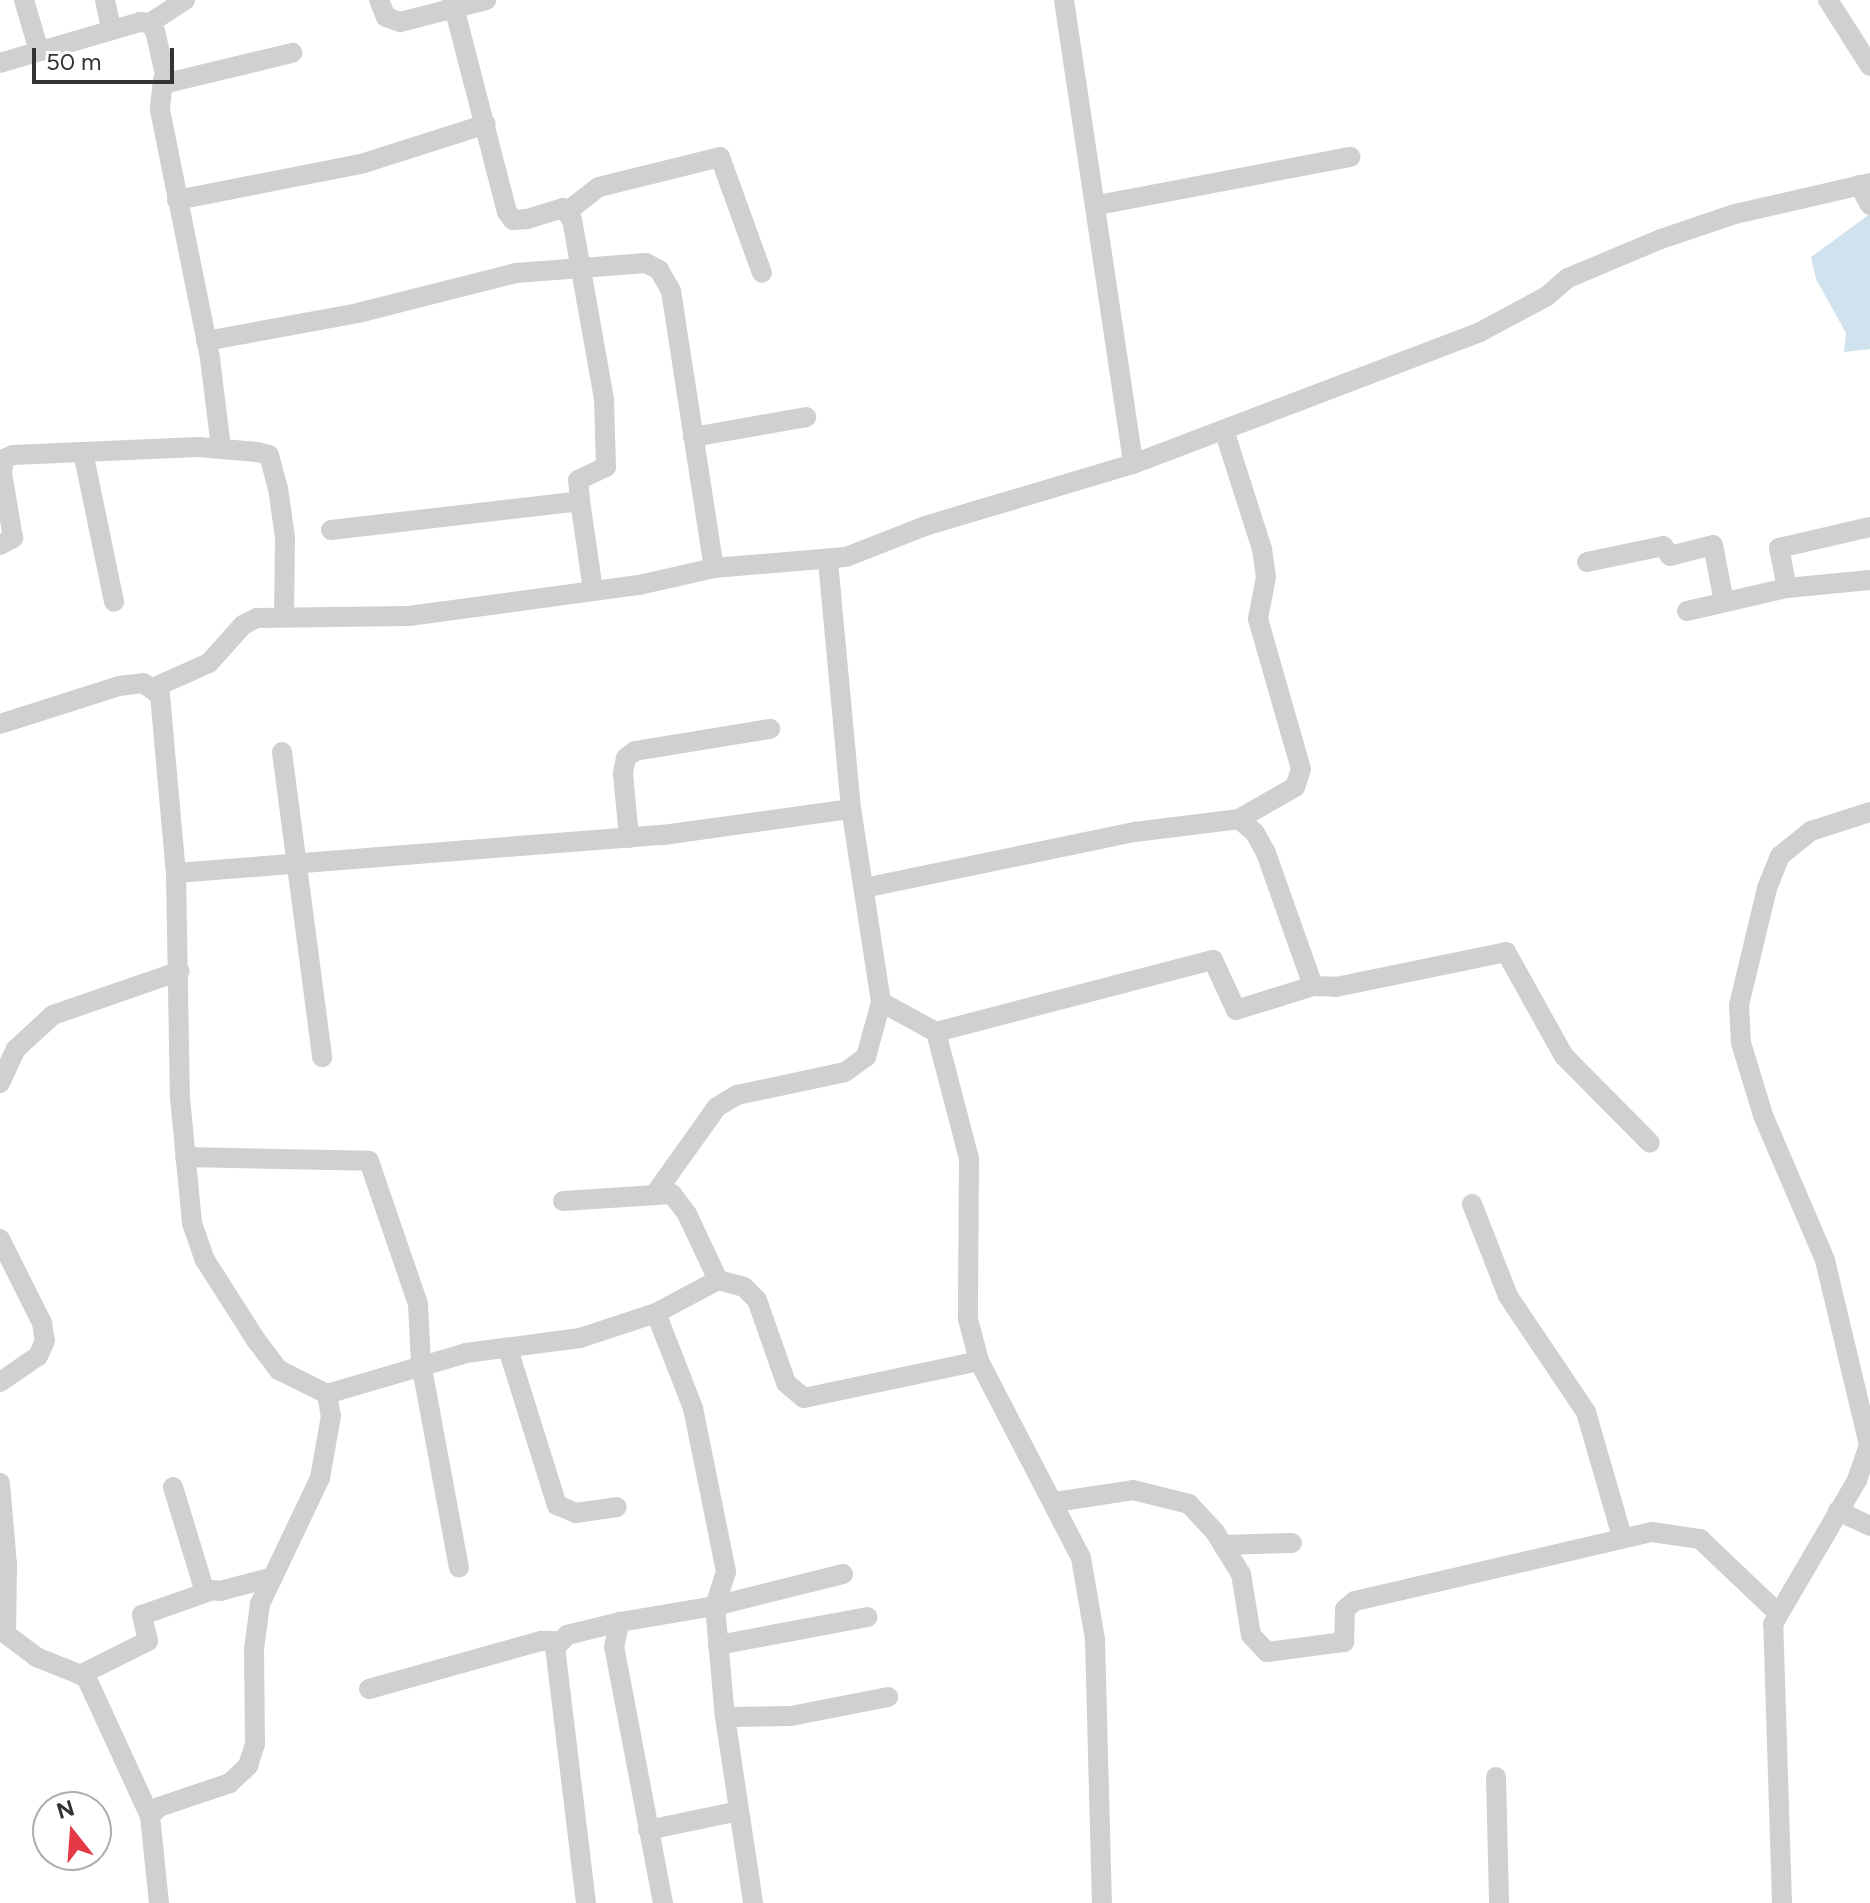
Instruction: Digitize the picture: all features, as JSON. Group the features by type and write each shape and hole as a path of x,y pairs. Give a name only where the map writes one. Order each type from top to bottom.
{"street":[{"path":"24,0 39,51"},
{"path":"105,0 111,29"},
{"path":"0,63 111,29 150,23 185,0"},
{"path":"379,0 386,17 400,22 453,4 486,0"},
{"path":"1064,0 1098,205 1133,464"},
{"path":"1828,0 1870,66"},
{"path":"453,4 513,220 568,211 599,187 720,157 762,273"},
{"path":"150,23 163,79 160,110 206,341 221,447"},
{"path":"163,79 175,83 292,53"},
{"path":"177,200 361,164 486,124"},
{"path":"1098,205 1350,157"},
{"path":"153,688 209,663 243,625 284,616 409,616 593,590 714,568 828,561 1133,464 1491,327 1568,278 1661,239 1735,214 1864,184 1870,205"},
{"path":"568,211 582,266 609,452 606,467 578,480 593,590"},
{"path":"206,341 358,313 516,273 646,263 659,270 671,291 714,568"},
{"path":"693,437 806,417"},
{"path":"864,888 1135,832 1239,819 1295,787 1301,769 1258,619 1266,577 1262,549 1224,430"},
{"path":"0,545 13,538 4,459 83,452 221,447 269,455 274,467 285,537 284,616"},
{"path":"83,452 114,602"},
{"path":"331,530 580,501"},
{"path":"1787,588 1779,548 1870,527"},
{"path":"1587,562 1663,546 1670,556 1713,545 1724,602"},
{"path":"657,1191 717,1107 737,1095 858,1066 866,1057 881,1002 851,809 828,561"},
{"path":"1687,611 1787,588 1870,580"},
{"path":"0,724 119,686 143,683 153,688 163,704 176,873 185,1157 192,1223 229,1302 279,1370 327,1394 421,1363 568,1341 656,1313 718,1280 744,1287 757,1300 786,1383 804,1398 979,1361"},
{"path":"629,838 623,773 626,758 635,751 770,729"},
{"path":"282,752 322,1057"},
{"path":"176,873 629,838 851,809"},
{"path":"1782,1903 1770,1647 1777,1612 1838,1511 1867,1455 1868,1434 1825,1260 1763,1115 1738,1015 1756,929 1780,856 1811,831 1870,812"},
{"path":"1239,819 1255,833 1266,853 1313,986"},
{"path":"881,1002 936,1032 1213,960 1236,1010 1313,986 1336,987 1506,952 1564,1056 1650,1143"},
{"path":"0,1083 16,1049 53,1015 180,971"},
{"path":"936,1032 969,1159 968,1319 979,1361 1055,1502 1081,1558 1095,1639 1102,1903"},
{"path":"185,1157 369,1161 418,1304 421,1363 459,1568"},
{"path":"563,1201 657,1191 679,1200 718,1280"},
{"path":"1472,1204 1508,1296 1586,1412 1622,1537"},
{"path":"0,1239 42,1323 45,1341 38,1356 0,1382"},
{"path":"656,1313 701,1439 726,1572 715,1606 718,1645 725,1717 753,1903"},
{"path":"508,1349 557,1505 576,1513 617,1507"},
{"path":"150,1816 159,1807 230,1783 248,1766 255,1744 254,1649 260,1604 320,1478 331,1416 327,1394"},
{"path":"0,1483 7,1565 3,1635 36,1657 80,1675 97,1693 150,1816 159,1903"},
{"path":"173,1487 200,1583 210,1591"},
{"path":"1055,1502 1133,1490 1189,1504 1223,1545 1241,1574 1253,1642 1267,1652 1344,1642 1345,1609 1355,1601 1622,1537 1671,1531 1700,1539 1777,1612"},
{"path":"1838,1511 1870,1526"},
{"path":"1223,1545 1292,1543"},
{"path":"369,1689 541,1641 559,1641 620,1622 715,1606 843,1574"},
{"path":"80,1675 148,1641 142,1615 210,1591 273,1577"},
{"path":"718,1645 867,1617"},
{"path":"620,1622 614,1647 663,1903"},
{"path":"559,1641 556,1662 586,1903"},
{"path":"725,1717 791,1716 888,1697"},
{"path":"1496,1777 1499,1903"},
{"path":"648,1830 739,1811"}],"water":[{"path":"1870,214 1870,349 1844,352 1846,333 1816,279 1811,257"}]}
